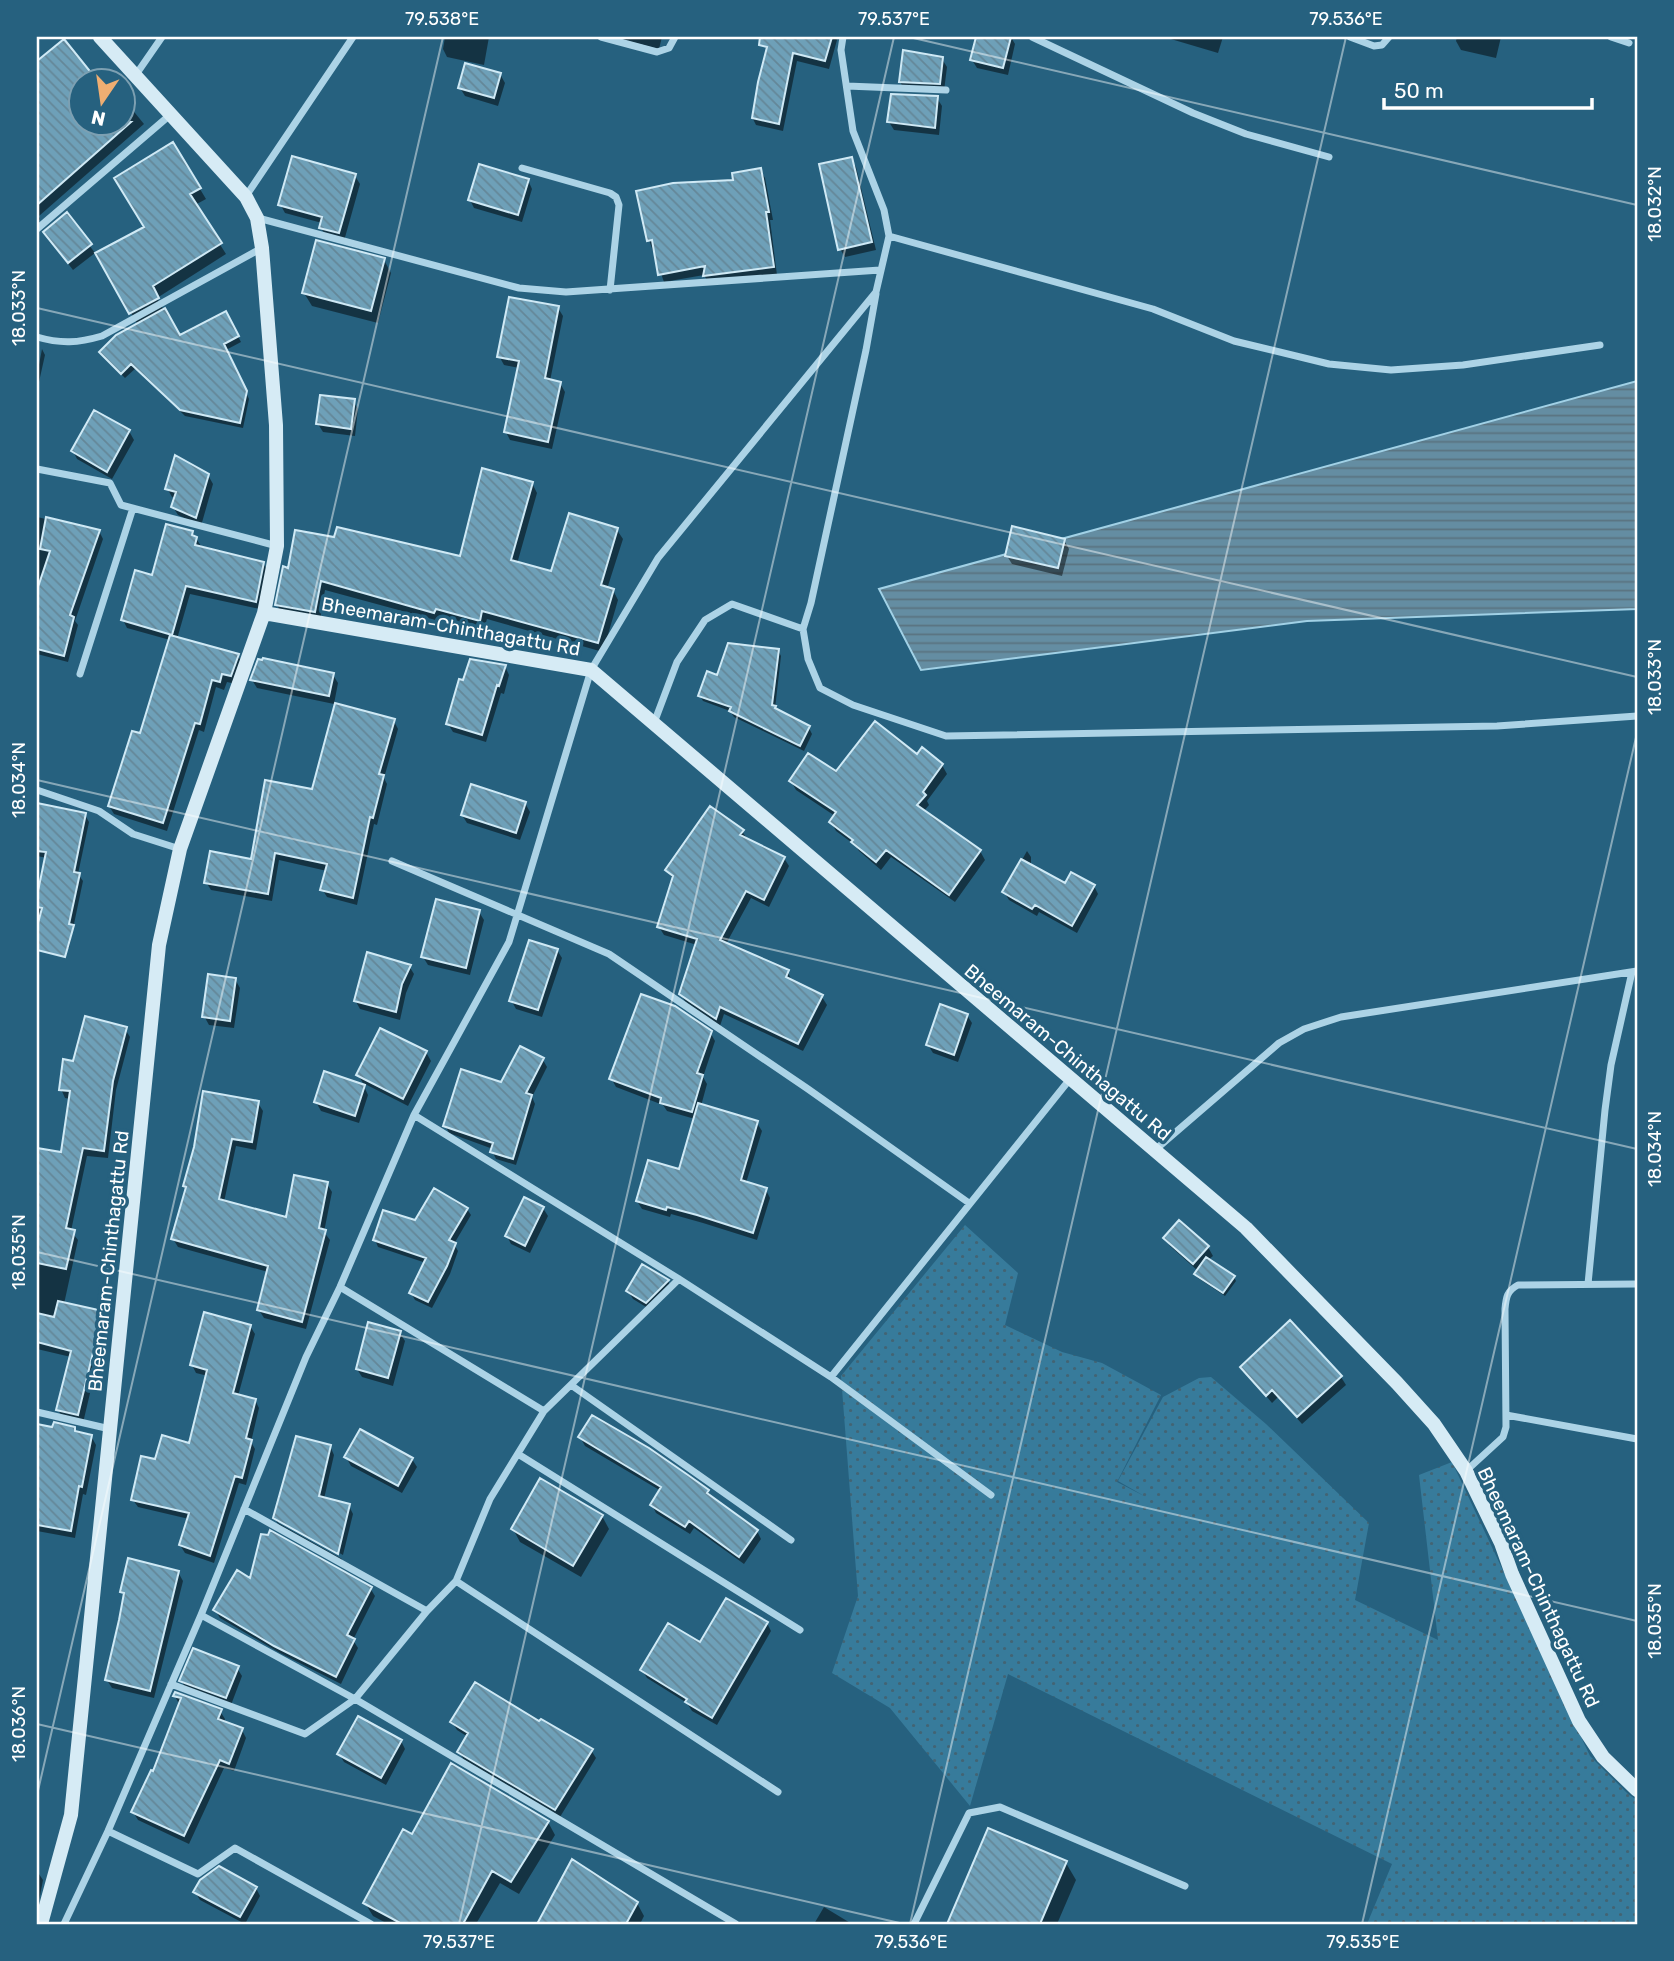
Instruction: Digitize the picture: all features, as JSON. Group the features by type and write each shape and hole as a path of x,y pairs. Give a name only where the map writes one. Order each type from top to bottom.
{"street":[{"name":"Bheemaram-Chinthagattu Rd","path":"100,37 126,66"},
{"path":"136,75 162,37"},
{"path":"246,197 354,37"},
{"path":"601,37 657,52 669,48 675,37"},
{"path":"844,37 841,50 853,131 884,210 889,236 811,603 803,629 808,659 820,688 853,705 946,736 1497,726 1637,716"},
{"path":"1032,37 1203,117 1246,134 1329,157"},
{"path":"1350,37 1374,46 1382,45 1389,37"},
{"path":"1611,37 1629,43"},
{"name":"Bheemaram-Chinthagattu Rd","path":"41,1924 71,1815 159,945 180,849 264,613 276,546 276,425 262,248 257,218 246,197 136,77"},
{"path":"846,86 946,90"},
{"path":"37,229 170,115"},
{"path":"522,168 616,197 619,205 610,290"},
{"path":"257,218 519,288 566,292 880,270"},
{"path":"889,236 1153,309 1234,341 1329,364 1391,370 1463,365 1600,345"},
{"path":"37,337 58,344 81,342 102,336 262,248"},
{"path":"64,1924 108,1831 201,1615 306,1357 340,1287 414,1115 509,942 591,670 658,558 876,292"},
{"path":"37,469 110,483 121,505 276,546"},
{"path":"80,674 133,508"},
{"path":"654,724 677,662 705,620 732,604 803,629"},
{"name":"Bheemaram-Chinthagattu Rd","path":"264,613 591,670 1246,1228 1434,1424 1466,1471 1501,1543 1512,1574 1579,1721 1603,1757 1637,1790"},
{"path":"37,790 99,811 133,834 180,849"},
{"path":"392,861 609,954 808,1088 969,1203"},
{"path":"1154,1150 1279,1043 1304,1029 1341,1017 1635,972 1606,1098 1588,1284"},
{"path":"831,1377 1070,1079"},
{"path":"414,1115 679,1279 831,1377 991,1495"},
{"path":"171,1684 305,1734 355,1699 427,1611 456,1581 491,1499 544,1411 679,1279"},
{"path":"1466,1471 1503,1437 1506,1427 1505,1309 1510,1289 1518,1285 1637,1284"},
{"path":"340,1287 544,1411"},
{"path":"571,1385 791,1540"},
{"path":"37,1412 110,1429"},
{"path":"1506,1415 1637,1439"},
{"path":"518,1454 800,1630"},
{"path":"244,1509 427,1611"},
{"path":"456,1581 778,1792"},
{"path":"201,1615 355,1699 736,1924"},
{"path":"914,1924 970,1813 1000,1807 1185,1886"},
{"path":"108,1831 198,1874 235,1848 371,1924"}],"shaded area":[{"path":"1637,381 1637,609 1307,621 921,670 879,589"},
{"path":"965,1225 1018,1273 1005,1325 1062,1352 1102,1363 1161,1395 1117,1482 1146,1497 1118,1481 1163,1397 1199,1378 1211,1377 1266,1424 1369,1523 1355,1600 1438,1640 1419,1475 1452,1462 1590,1756 1637,1800 1637,1924 1367,1924 1392,1864 1008,1674 970,1806 890,1708 832,1673 858,1596 841,1376"}],"building":[{"path":"760,37 832,37 825,61 793,53 779,124 752,118 767,47 759,45"},
{"path":"976,37 1011,37 1003,68 970,60"},
{"path":"64,39 86,66 66,66 66,136 115,136 37,205 37,61"},
{"path":"903,50 943,57 940,84 899,82"},
{"path":"465,63 501,73 494,98 458,88"},
{"path":"891,94 938,96 935,128 887,122"},
{"path":"173,142 201,188 190,194 222,243 153,286 159,298 129,314 95,253 144,227 114,178"},
{"path":"292,156 356,174 339,233 319,228 322,217 278,205"},
{"path":"852,157 872,242 838,250 819,164"},
{"path":"479,164 529,179 518,215 468,200"},
{"path":"761,168 769,212 766,212 774,267 703,276 705,266 658,275 652,240 647,241 636,191 673,183 733,180 732,173"},
{"path":"67,212 92,244 68,263 43,232"},
{"path":"316,240 385,258 371,311 302,293"},
{"path":"509,297 559,306 545,378 561,382 548,442 504,432 519,361 497,357"},
{"path":"165,308 180,335 226,311 239,336 224,344 247,391 240,423 180,410 131,364 121,374 99,352 116,335"},
{"path":"320,395 355,399 351,429 316,424"},
{"path":"94,410 130,430 107,472 71,451"},
{"path":"175,455 209,474 196,518 171,507 176,492 165,489"},
{"path":"482,468 533,482 511,560 551,571 569,513 618,528 601,585 614,589 598,643 482,611 480,621 436,609 434,613 321,581 315,612 275,605 283,566 288,568 295,530 334,537 337,527 460,556"},
{"path":"46,517 100,530 70,615 74,617 64,656 37,649 37,590 50,551 40,549"},
{"path":"166,524 193,531 192,535 197,537 195,545 264,562 256,602 186,586 172,635 121,620 135,570 152,575"},
{"path":"1012,526 1065,539 1058,568 1005,556"},
{"path":"170,635 239,654 231,676 222,674 220,682 212,680 200,724 195,723 163,823 108,806 132,731 140,733"},
{"path":"728,643 779,649 772,705 810,726 800,746 729,711 731,707 698,696 707,671 717,675"},
{"path":"258,659 334,673 329,696 250,680"},
{"path":"470,659 506,665 482,735 446,724 459,679 463,680"},
{"path":"335,703 395,719 379,774 384,775 373,818 370,817 353,898 320,890 327,864 275,853 268,894 204,883 210,851 251,859 265,780 312,789"},
{"path":"875,721 917,754 922,747 943,764 923,792 926,795 917,805 981,850 949,895 886,850 876,862 829,822 836,812 789,781 808,753 836,771"},
{"path":"471,784 526,802 516,833 461,815"},
{"path":"37,803 86,813 74,872 80,873 69,924 74,925 65,957 37,950 37,927 42,908 37,907 37,896 46,852 37,851"},
{"path":"710,806 744,830 740,835 785,857 764,900 746,891 720,940 789,970 786,977 823,995 798,1044 720,1007 716,1019 679,994 697,939 657,927 673,876 665,870"},
{"path":"1021,859 1065,883 1071,872 1095,885 1072,926 1035,905 1032,909 1002,892"},
{"path":"436,899 480,910 466,968 421,957"},
{"path":"529,940 558,949 538,1010 509,1001"},
{"path":"367,952 411,965 402,984 396,1012 354,1001"},
{"path":"208,974 236,978 230,1021 202,1017"},
{"path":"641,994 675,1006 712,1031 697,1073 703,1075 692,1112 660,1103 661,1098 609,1079"},
{"path":"940,1004 968,1014 954,1055 926,1045"},
{"path":"85,1016 127,1027 113,1081 104,1151 83,1148 66,1228 75,1230 66,1269 37,1263 37,1148 61,1152 70,1091 59,1090 63,1059 73,1061"},
{"path":"380,1028 427,1051 403,1099 356,1075"},
{"path":"520,1046 544,1058 526,1093 532,1095 513,1159 490,1152 493,1143 443,1126 461,1069 501,1082"},
{"path":"324,1071 365,1085 355,1116 314,1102"},
{"path":"203,1091 259,1101 252,1142 232,1139 219,1199 286,1217 294,1175 328,1182 319,1228 326,1230 302,1322 257,1310 268,1266 171,1239 186,1187 183,1186 194,1147"},
{"path":"698,1103 758,1121 741,1180 767,1188 753,1233 697,1215 636,1201 648,1160 679,1169"},
{"path":"434,1188 468,1208 449,1240 456,1243 428,1302 409,1293 426,1258 373,1240 383,1210 415,1220"},
{"path":"524,1197 544,1207 525,1246 505,1236"},
{"path":"1179,1220 1209,1246 1193,1264 1163,1238"},
{"path":"1206,1257 1235,1276 1223,1293 1194,1274"},
{"path":"642,1264 669,1280 646,1303 626,1291"},
{"path":"58,1301 103,1311 78,1415 56,1410 71,1351 37,1342 37,1313 54,1317"},
{"path":"204,1312 251,1325 233,1393 256,1399 246,1438 252,1440 242,1478 235,1476 210,1556 179,1545 189,1513 131,1500 141,1456 155,1459 162,1435 189,1443 207,1370 190,1365"},
{"path":"1290,1320 1342,1376 1297,1417 1272,1390 1266,1396 1240,1367"},
{"path":"368,1322 401,1331 388,1378 356,1369"},
{"path":"592,1415 649,1448 688,1475 709,1490 707,1493 758,1530 739,1557 689,1521 685,1527 650,1505 661,1487 578,1437"},
{"path":"54,1422 92,1435 71,1531 37,1525 37,1424 52,1427"},
{"path":"360,1429 413,1458 398,1486 344,1457"},
{"path":"296,1436 331,1445 319,1496 350,1504 338,1554 273,1518"},
{"path":"540,1478 603,1515 573,1566 511,1529"},
{"path":"270,1530 372,1587 347,1635 355,1639 336,1677 274,1646 213,1610 237,1570 250,1578 261,1534 268,1535"},
{"path":"128,1558 179,1571 150,1691 105,1680 119,1620 124,1593 120,1592"},
{"path":"726,1598 768,1622 712,1718 640,1670 668,1623 700,1642"},
{"path":"193,1648 239,1666 226,1698 179,1681"},
{"path":"475,1682 539,1721 541,1719 593,1749 555,1810 457,1752 468,1733 450,1722"},
{"path":"175,1692 222,1709 218,1719 243,1728 229,1764 220,1760 184,1836 131,1812 151,1770 153,1771 181,1698 173,1696"},
{"path":"358,1716 402,1740 381,1778 337,1754"},
{"path":"451,1763 549,1821 511,1882 492,1871 463,1924 402,1924 363,1903 403,1829 412,1834"},
{"path":"988,1828 1067,1861 1040,1924 947,1924"},
{"path":"572,1859 638,1902 626,1924 537,1924"},
{"path":"219,1866 257,1887 240,1917 193,1892 200,1880"}]}
